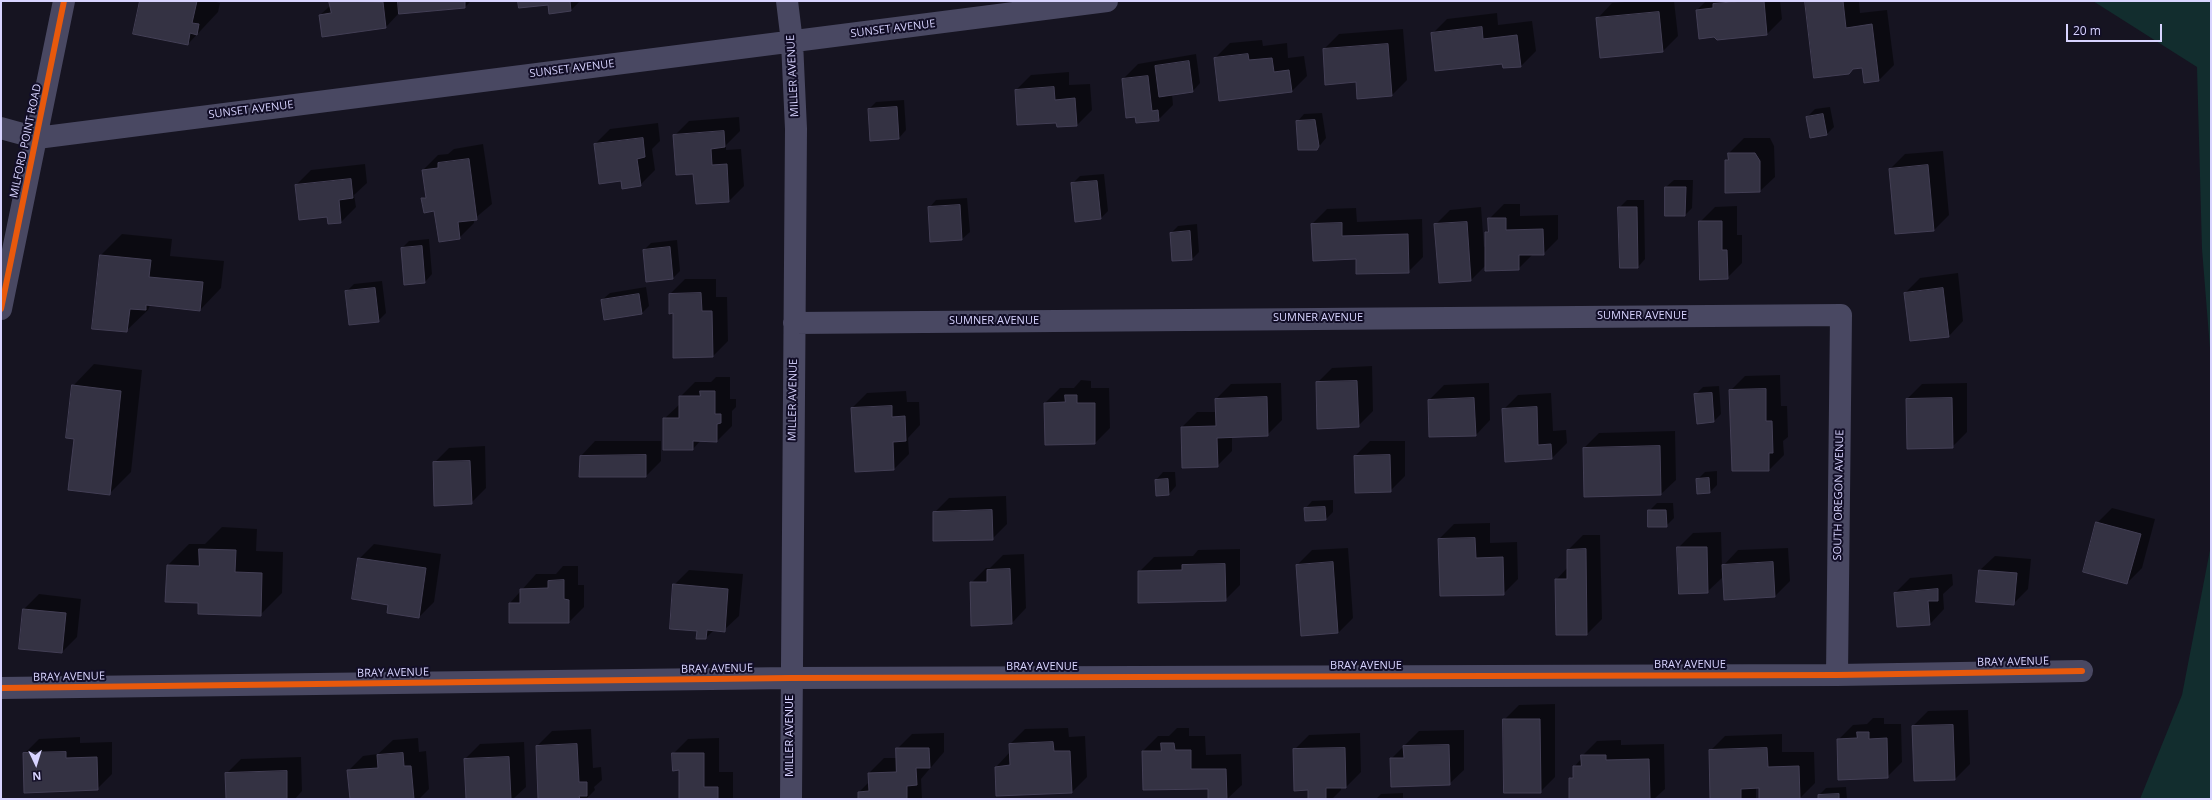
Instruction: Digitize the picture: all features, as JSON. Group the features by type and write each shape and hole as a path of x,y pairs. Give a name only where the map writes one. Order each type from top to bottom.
{"street":[{"name":"MILFORD POINT ROAD","path":"1,309 64,1"},
{"name":"MILLER AVENUE","path":"787,1 792,42 796,129 790,799"},
{"name":"SUNSET AVENUE","path":"37,138 1107,1"},
{"path":"1,128 37,138"},
{"name":"SUMNER AVENUE","path":"794,323 1841,314"},
{"name":"SOUTH OREGON AVENUE","path":"1837,675 1841,314"},
{"name":"BRAY AVENUE","path":"1,688 790,678 1837,675 2082,671"}],"green space":[{"path":"2093,1 2211,1 2211,361 2202,249 2197,67"},
{"path":"2211,545 2211,799 2140,799 2182,695"}],"building":[{"path":"140,1 197,1 192,23 199,24 197,35 190,33 188,45 133,34"},
{"path":"329,1 383,2 386,28 322,37 319,15 331,13"},
{"path":"398,1 465,1 465,8 399,14"},
{"path":"518,1 570,1 571,11 549,14 548,5 519,8"},
{"path":"1764,1 1767,35 1717,40 1714,37 1699,39 1696,10 1713,8 1713,4"},
{"path":"1805,1 1843,1 1846,28 1872,24 1879,81 1864,83 1862,68 1853,69 1849,74 1814,78"},
{"path":"1659,12 1663,52 1600,58 1596,18"},
{"path":"1482,27 1483,39 1517,35 1521,67 1503,68 1502,64 1435,71 1431,33"},
{"path":"1388,44 1392,96 1357,99 1356,82 1325,85 1323,49"},
{"path":"1248,54 1249,60 1272,58 1274,72 1289,70 1292,92 1219,101 1214,58"},
{"path":"1189,61 1193,92 1159,97 1155,66"},
{"path":"1148,76 1152,111 1158,110 1159,121 1136,123 1135,117 1126,118 1122,79"},
{"path":"1054,87 1055,100 1075,98 1077,126 1057,127 1056,123 1017,125 1015,90"},
{"path":"897,107 899,139 870,141 868,109"},
{"path":"1823,114 1827,135 1810,138 1806,117"},
{"path":"1315,120 1319,146 1317,150 1298,150 1296,121"},
{"path":"724,131 725,147 711,149 712,165 727,164 729,202 696,204 693,174 676,175 673,135"},
{"path":"643,138 645,157 637,159 641,186 622,189 621,181 599,184 594,144"},
{"path":"1728,153 1755,153 1760,161 1760,192 1725,193 1725,160 1728,160"},
{"path":"469,159 477,220 458,222 460,239 439,242 434,211 424,213 421,198 426,198 422,170 438,168 438,163"},
{"path":"1928,165 1934,231 1895,234 1889,169"},
{"path":"351,179 353,198 339,200 341,223 328,224 327,217 299,220 295,185"},
{"path":"1097,181 1101,219 1075,222 1071,183"},
{"path":"1665,187 1686,187 1685,216 1665,216"},
{"path":"960,205 962,240 930,242 928,207"},
{"path":"1618,207 1637,207 1638,268 1620,268"},
{"path":"1488,218 1506,218 1506,230 1543,229 1544,255 1519,255 1519,270 1485,271 1485,232 1488,232"},
{"path":"1699,221 1722,221 1722,250 1727,250 1728,279 1700,280"},
{"path":"1467,222 1471,281 1439,283 1434,224"},
{"path":"1342,223 1342,236 1408,234 1409,273 1356,274 1356,259 1313,261 1311,224"},
{"path":"1190,231 1192,260 1172,261 1170,233"},
{"path":"422,246 425,283 404,285 401,248"},
{"path":"670,247 673,279 646,282 643,250"},
{"path":"100,255 151,260 149,277 203,282 200,311 146,305 146,310 130,309 127,332 92,329"},
{"path":"375,288 379,322 349,325 345,291"},
{"path":"1943,288 1949,337 1910,341 1904,293"},
{"path":"701,293 702,311 712,311 713,357 673,358 673,313 669,314 669,294"},
{"path":"639,294 642,314 604,320 601,300"},
{"path":"1357,381 1359,427 1317,429 1316,382"},
{"path":"72,385 121,391 110,495 68,490 74,439 66,438"},
{"path":"1766,389 1766,421 1772,421 1773,453 1769,453 1769,471 1732,471 1729,390"},
{"path":"700,391 715,391 715,414 721,414 721,423 717,424 717,442 693,441 693,450 663,450 663,418 679,418 679,396 700,396"},
{"path":"1712,393 1714,422 1697,424 1694,394"},
{"path":"1065,395 1077,395 1077,403 1095,403 1095,444 1045,445 1044,403 1065,402"},
{"path":"1267,397 1268,436 1217,438 1218,467 1182,468 1181,427 1216,426 1215,399"},
{"path":"1474,398 1476,436 1429,437 1428,400"},
{"path":"1952,398 1953,448 1907,449 1906,399"},
{"path":"892,406 892,417 905,416 906,441 893,442 894,470 855,472 851,408"},
{"path":"1537,407 1538,445 1551,444 1552,459 1505,462 1502,409"},
{"path":"1660,446 1661,495 1584,497 1583,448"},
{"path":"646,455 646,477 579,477 580,456"},
{"path":"1390,455 1391,492 1355,493 1354,456"},
{"path":"470,461 472,504 434,506 433,462"},
{"path":"1709,478 1710,493 1697,494 1696,479"},
{"path":"1168,479 1169,495 1156,496 1155,480"},
{"path":"1325,507 1326,520 1305,521 1304,508"},
{"path":"992,510 993,540 933,541 933,512"},
{"path":"1648,510 1666,510 1667,527 1648,527"},
{"path":"2096,522 2141,534 2127,584 2083,572"},
{"path":"1475,538 1476,558 1503,557 1504,595 1440,596 1438,539"},
{"path":"1677,547 1707,547 1708,593 1679,594"},
{"path":"199,549 236,550 235,572 262,573 261,616 198,614 198,603 165,602 167,565 199,566"},
{"path":"1586,549 1587,635 1556,635 1555,579 1567,579 1567,550"},
{"path":"358,558 426,568 419,618 387,613 388,605 352,599"},
{"path":"1333,562 1338,633 1301,636 1296,565"},
{"path":"1773,562 1775,597 1724,600 1722,565"},
{"path":"1225,564 1226,601 1138,603 1138,571 1182,570 1182,565"},
{"path":"1010,569 1012,624 971,626 970,582 987,582 987,570"},
{"path":"1979,570 2017,573 2014,605 1976,602"},
{"path":"564,580 564,599 569,600 569,623 509,623 509,603 520,603 520,589 548,588 548,581"},
{"path":"673,584 728,589 725,632 707,630 706,639 696,639 697,631 670,629"},
{"path":"1938,589 1938,601 1928,601 1930,625 1897,627 1894,593"},
{"path":"23,609 66,613 62,653 19,649"},
{"path":"1503,719 1540,719 1541,793 1504,793"},
{"path":"1953,725 1955,780 1914,781 1912,726"},
{"path":"1857,732 1869,732 1869,739 1887,738 1888,778 1838,780 1837,739 1857,738"},
{"path":"1053,742 1054,751 1070,751 1072,793 996,796 995,767 1010,765 1009,744"},
{"path":"1161,743 1174,743 1175,750 1191,750 1191,769 1226,769 1227,799 1208,799 1208,789 1143,790 1142,751 1161,751"},
{"path":"577,744 579,782 587,782 587,796 579,796 580,799 538,799 536,746"},
{"path":"1449,745 1450,785 1391,787 1390,758 1404,758 1403,746"},
{"path":"896,748 929,748 930,768 916,768 917,785 907,786 907,799 858,799 858,792 869,791 868,773 896,772"},
{"path":"1345,748 1346,788 1326,788 1326,799 1308,799 1308,790 1294,791 1293,749"},
{"path":"1767,748 1768,767 1799,766 1800,799 1759,799 1759,788 1741,789 1741,799 1710,799 1709,750"},
{"path":"66,752 66,758 97,757 98,790 24,793 23,753"},
{"path":"403,753 404,766 411,766 414,799 350,799 347,770 378,768 377,755"},
{"path":"672,753 704,753 704,787 718,787 718,799 679,799 679,770 673,771"},
{"path":"1581,755 1606,755 1606,760 1649,759 1650,799 1569,799 1569,778 1573,778 1573,766 1581,766"},
{"path":"509,757 511,799 466,799 464,759"},
{"path":"287,771 287,799 226,799 225,773"},
{"path":"1839,794 1839,799 1818,799 1818,795"}],"cycle path":[{"path":"1,309 64,1"},
{"path":"1,688 790,678 1837,675 2082,671"}]}
